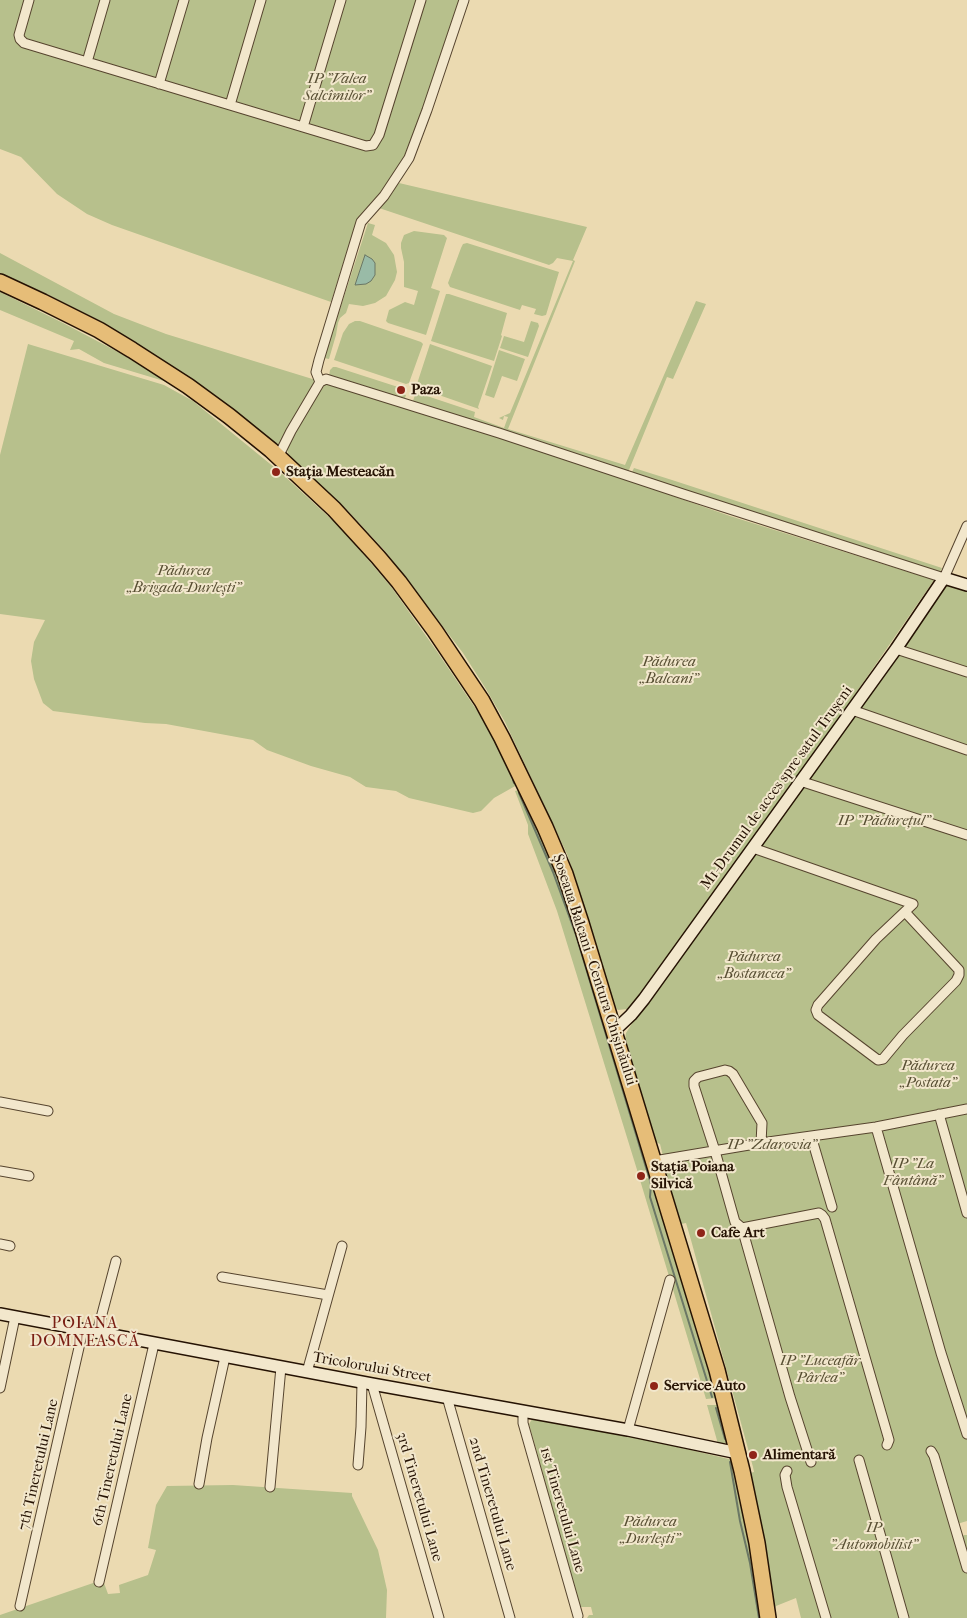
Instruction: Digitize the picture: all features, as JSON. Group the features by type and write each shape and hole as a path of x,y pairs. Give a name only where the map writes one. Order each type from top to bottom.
{"highway":[{"name":"Șoseaua Balcani - Centura Chișinăului","path":"0,282 99,330 132,350 188,386 278,457 334,509 378,557 439,637 482,701 525,784 565,874 614,1031 717,1370 738,1453 757,1544 768,1618"}],"street":[{"path":"29,0 19,36 24,43 366,146 373,145 379,135 421,0"},
{"path":"87,62 105,0"},
{"path":"159,84 184,0"},
{"path":"230,105 261,0"},
{"path":"303,127 341,0"},
{"path":"320,382 316,372 319,360 361,222 384,196 410,158 464,0"},
{"path":"278,457 320,382 326,379 967,585"},
{"path":"944,578 967,526"},
{"name":"M1-Drumul de acces spre satul Trușeni","path":"614,1031 644,999 852,710 944,578"},
{"path":"896,648 967,672"},
{"path":"852,710 967,750"},
{"path":"800,780 967,835"},
{"path":"752,848 913,904 876,939 818,1005 816,1010 818,1014 878,1060 882,1059 902,1035 956,981 959,975 959,970 905,912"},
{"path":"761,1143 762,1123 733,1074 725,1070 698,1077 694,1081 735,1222 742,1228 811,1462"},
{"path":"0,1102 48,1111"},
{"path":"654,1161 761,1143 876,1127 967,1109"},
{"path":"939,1114 967,1213"},
{"path":"876,1127 941,1353 967,1434"},
{"path":"811,1136 832,1207"},
{"path":"0,1171 29,1176"},
{"path":"742,1228 819,1213 825,1219 889,1440 887,1445"},
{"path":"0,1244 10,1246"},
{"path":"307,1372 342,1246"},
{"path":"97,1333 116,1261"},
{"path":"222,1278 328,1295"},
{"path":"628,1430 670,1280"},
{"name":"Tricolorului Street","path":"0,1314 154,1344 628,1430 738,1453"},
{"path":"0,1388 15,1317"},
{"name":"7th Tineretului Lane","path":"20,1606 83,1330"},
{"name":"6th Tineretului Lane","path":"99,1582 154,1344"},
{"path":"199,1484 225,1357"},
{"path":"270,1488 281,1367"},
{"path":"358,1465 367,1383"},
{"name":"3rd Tineretului Lane","path":"367,1383 438,1618"},
{"name":"2nd Tineretului Lane","path":"447,1397 510,1618"},
{"name":"1st Tineretului Lane","path":"523,1411 523,1423 578,1616"},
{"path":"930,1451 934,1456 967,1568"},
{"path":"860,1460 904,1618"},
{"path":"787,1471 787,1487 826,1618"}],"green space":[{"name":"IP \"Valea Salcîmilor\"","path":"0,0 468,0 449,54 402,163 380,195 357,219 331,302 112,225 87,214 57,194 21,157 0,149"},
{"path":"399,183 587,227 508,429 625,465 696,301 706,304 673,379 667,377 629,470 626,472 414,403 415,395 418,393 475,412 474,417 504,428 508,417 504,416 503,420 499,418 510,413 573,261 557,258 549,265 379,208"},
{"path":"368,223 375,225 372,235 386,243 394,255 397,272 395,280 386,296 375,303 363,306 349,304 346,313 340,318 338,323 329,359 324,358"},
{"path":"414,231 444,235 447,238 431,288 440,291 426,335 386,321 389,310 405,302 414,305 418,291 404,287 404,262 401,243 404,235"},
{"path":"467,243 559,272 546,315 534,314 536,309 522,305 520,310 450,287 448,283 461,248 463,244"},
{"name":"Pădurea „Balcani”","path":"0,253 114,314 166,334 524,444 730,516 934,580 827,735 641,995 627,1009 618,1010 615,1007 567,854 505,722 463,653 385,551 347,510 289,456 286,447 281,443 277,447 207,392 131,339 49,295 0,273"},
{"path":"0,292 118,352 186,392 164,381 104,363 79,349 70,350 74,341 0,310"},
{"path":"446,294 507,313 494,361 431,341"},
{"path":"360,321 423,344 409,383 406,384 334,360 343,333 349,324"},
{"path":"531,321 538,323 539,326 528,357 500,348 504,336 524,342"},
{"name":"Pădurea „Brigada-Durlești”","path":"28,344 164,385 193,401 280,472 343,530 392,588 484,721 517,785 494,798 481,811 473,813 409,798 396,791 366,787 350,777 311,766 267,750 253,740 166,724 53,711 43,703 34,679 31,661 34,642 45,620 0,614 0,455"},
{"path":"430,344 492,366 478,407 479,409 416,387"},
{"path":"499,350 525,359 517,381 502,376 494,398 485,395"},
{"path":"333,367 398,387 397,392 406,395 405,398 400,399 329,376 330,370"},
{"path":"634,468 942,568 939,574 631,474"},
{"path":"946,584 967,590 967,1521 957,1524 961,1538 967,1535 967,1618 801,1618 796,1598 776,1606 774,1609 768,1588 746,1474 754,1472 753,1467 686,1223 681,1224 663,1169 664,1164 668,1161 663,1156 660,1144 654,1141 624,1045 626,1033 650,995"},
{"path":"519,790 540,830 562,885 647,1159 646,1170 638,1173 557,911 528,834 528,825 515,791"},
{"path":"647,1178 653,1182 717,1398 706,1399 640,1180"},
{"path":"707,1405 719,1405 728,1440 724,1445 718,1444"},
{"name":"Pădurea „Durlești”","path":"534,1416 567,1421 733,1460 750,1548 760,1618 587,1618 589,1615 593,1615 591,1607 580,1607 529,1424"},
{"path":"233,1485 352,1493 378,1550 387,1590 386,1618 0,1618 0,1615 96,1582 104,1583 108,1594 120,1593 119,1585 148,1575 156,1550 148,1548 156,1505 167,1486"}],"shaded area":[{"path":"365,255 375,263 375,275 366,284 355,285"}],"waterway":[{"path":"519,793 553,872 576,935 651,1184 650,1197 712,1397"},
{"path":"716,1408 725,1439"},
{"path":"730,1462 759,1618"}],"place":[{"name":"Paza","path":"401,390"},
{"name":"Stația Mesteacăn","path":"276,472"},
{"name":"Stația Poiana Silvică","path":"641,1176"},
{"name":"Cafe Art","path":"701,1233"},
{"name":"Service Auto","path":"654,1386"},
{"name":"Alimentară","path":"753,1455"}],"district":[{"name":"POIANA DOMNEASCĂ","path":"85,1333"}],"park label":[{"name":"IP \"Pădurețul\"","path":"884,821"},
{"name":"Pădurea „Bostancea”","path":"754,966"},
{"name":"Pădurea „Postata”","path":"928,1074"},
{"name":"IP \"Zdarovia\"","path":"772,1145"},
{"name":"IP \"La Fântână\"","path":"913,1172"},
{"name":"IP \"Luceafăr Pârlea\"","path":"820,1370"},
{"name":"IP \"Automobilist\"","path":"874,1536"}]}
